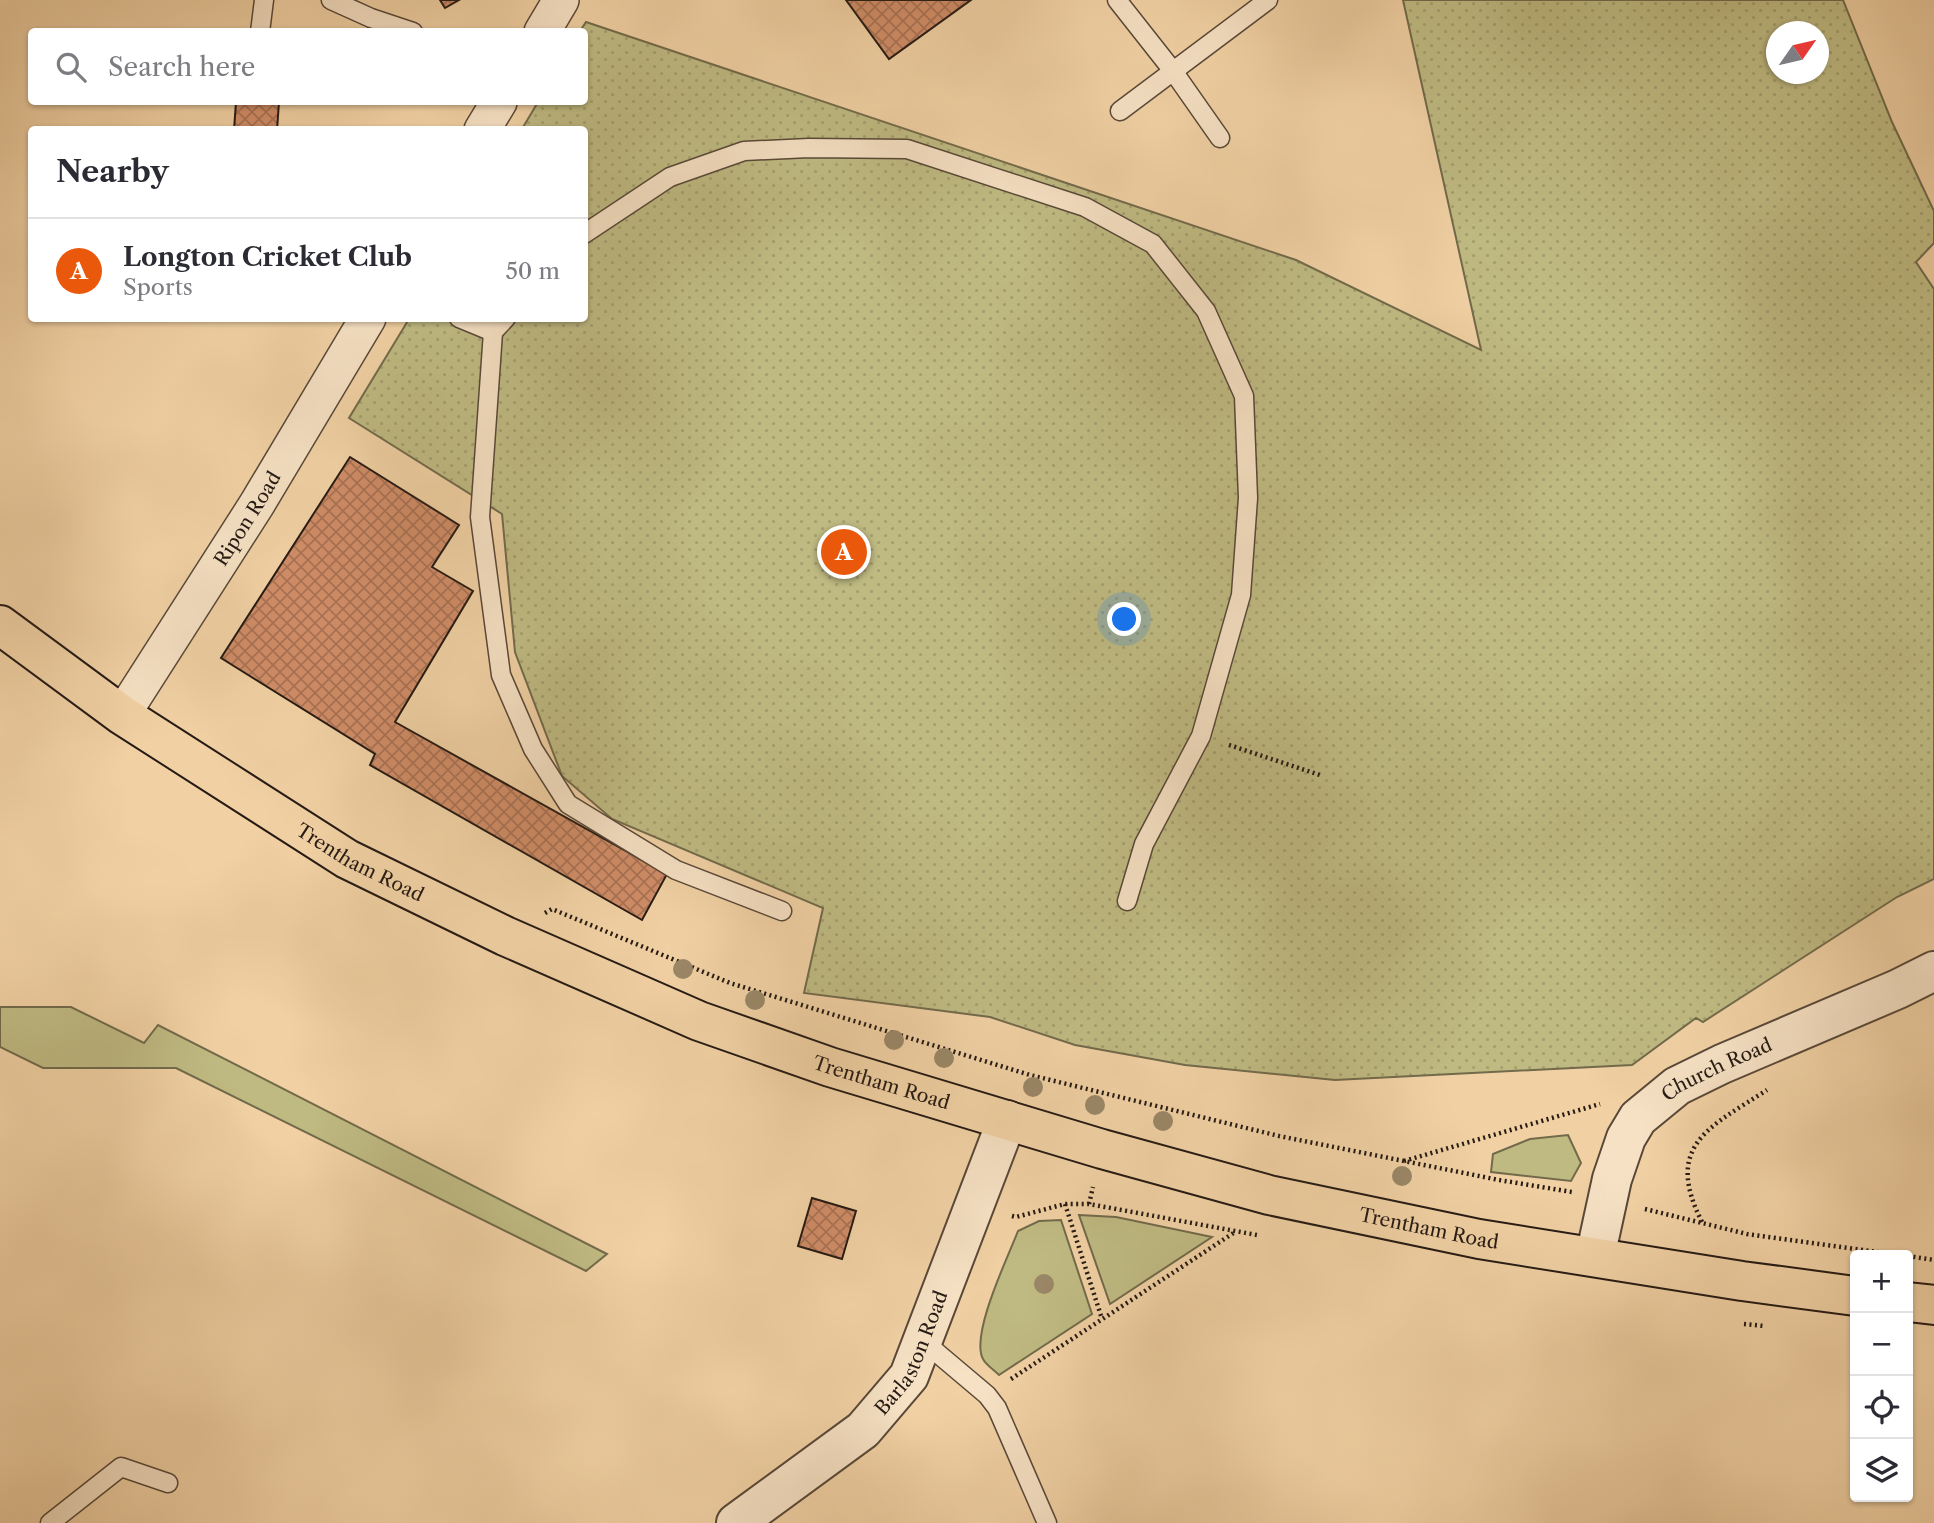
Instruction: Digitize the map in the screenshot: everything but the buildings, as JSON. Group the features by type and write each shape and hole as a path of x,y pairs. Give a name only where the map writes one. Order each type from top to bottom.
{"main road":[{"name":"Trentham Road","path":"0,625 122,715 347,859 505,936 699,1021 830,1067 1007,1121 1269,1195 1479,1239 1850,1295"},
{"path":"1913,1303 1934,1305"}],"street":[{"path":"544,28 561,0"},
{"path":"484,126 497,105"},
{"name":"Ripon Road","path":"122,715 257,504 366,322"},
{"name":"Church Road","path":"1595,1257 1612,1179 1626,1138 1638,1118 1678,1086 1722,1064 1934,971"},
{"name":"Barlaston Road","path":"736,1523 863,1430 909,1376 1007,1121"}],"lane":[{"path":"260,28 264,0"},
{"path":"331,0 401,28"},
{"path":"1117,0 1173,71 1220,138"},
{"path":"1120,111 1268,0"},
{"path":"588,231 670,177 744,151 809,148 907,149 1086,207 1153,244 1206,311 1244,396 1248,498 1241,595 1201,736 1144,844 1127,901"},
{"path":"468,322 493,332"},
{"path":"502,322 493,332 480,517 501,675 533,749 568,804 676,870 782,911"},
{"path":"923,1341 987,1395 997,1408 1047,1523"},
{"path":"50,1523 121,1467 168,1483"}],"path":[{"path":"1201,736 1323,776"},
{"path":"552,909 730,983 1030,1075 1279,1136 1564,1190"},
{"name":"Church Road","path":"1703,1223 1691,1200 1688,1183 1690,1152 1711,1126 1775,1085"},
{"path":"1113,1106 1115,1096"},
{"path":"1403,1161 1600,1105"},
{"path":"1089,1204 1091,1193"},
{"path":"1065,1204 1102,1319"},
{"path":"1016,1217 1065,1204 1089,1204 1265,1237"},
{"path":"1663,1213 1747,1234 1863,1250"},
{"path":"1005,1383 1235,1231"},
{"path":"1913,1257 1934,1260"}],"shaded area":[{"path":"1403,0 1843,0 1892,122 1934,211 1934,243 1916,262 1934,289 1934,879 1897,897 1703,1022 1696,1018 1632,1065 1335,1080 1185,1065 1075,1045 990,1017 804,993 823,908 612,819 562,776 515,652 502,514 349,418 407,322 588,322 588,126 524,126 536,105 588,105 588,28 582,28 586,22 1296,260 1481,350"},
{"path":"0,1007 71,1007 144,1043 158,1025 607,1254 586,1271 176,1068 43,1068 0,1047"},
{"path":"1568,1135 1581,1163 1571,1181 1491,1172 1493,1154 1530,1139"},
{"path":"1079,1215 1116,1217 1212,1237 1110,1304"},
{"path":"1061,1220 1092,1314 999,1375 984,1361 980,1348 986,1315 999,1277 1018,1231 1039,1221"}],"place":[{"name":"Longton Cricket Club","path":"844,552"}]}
